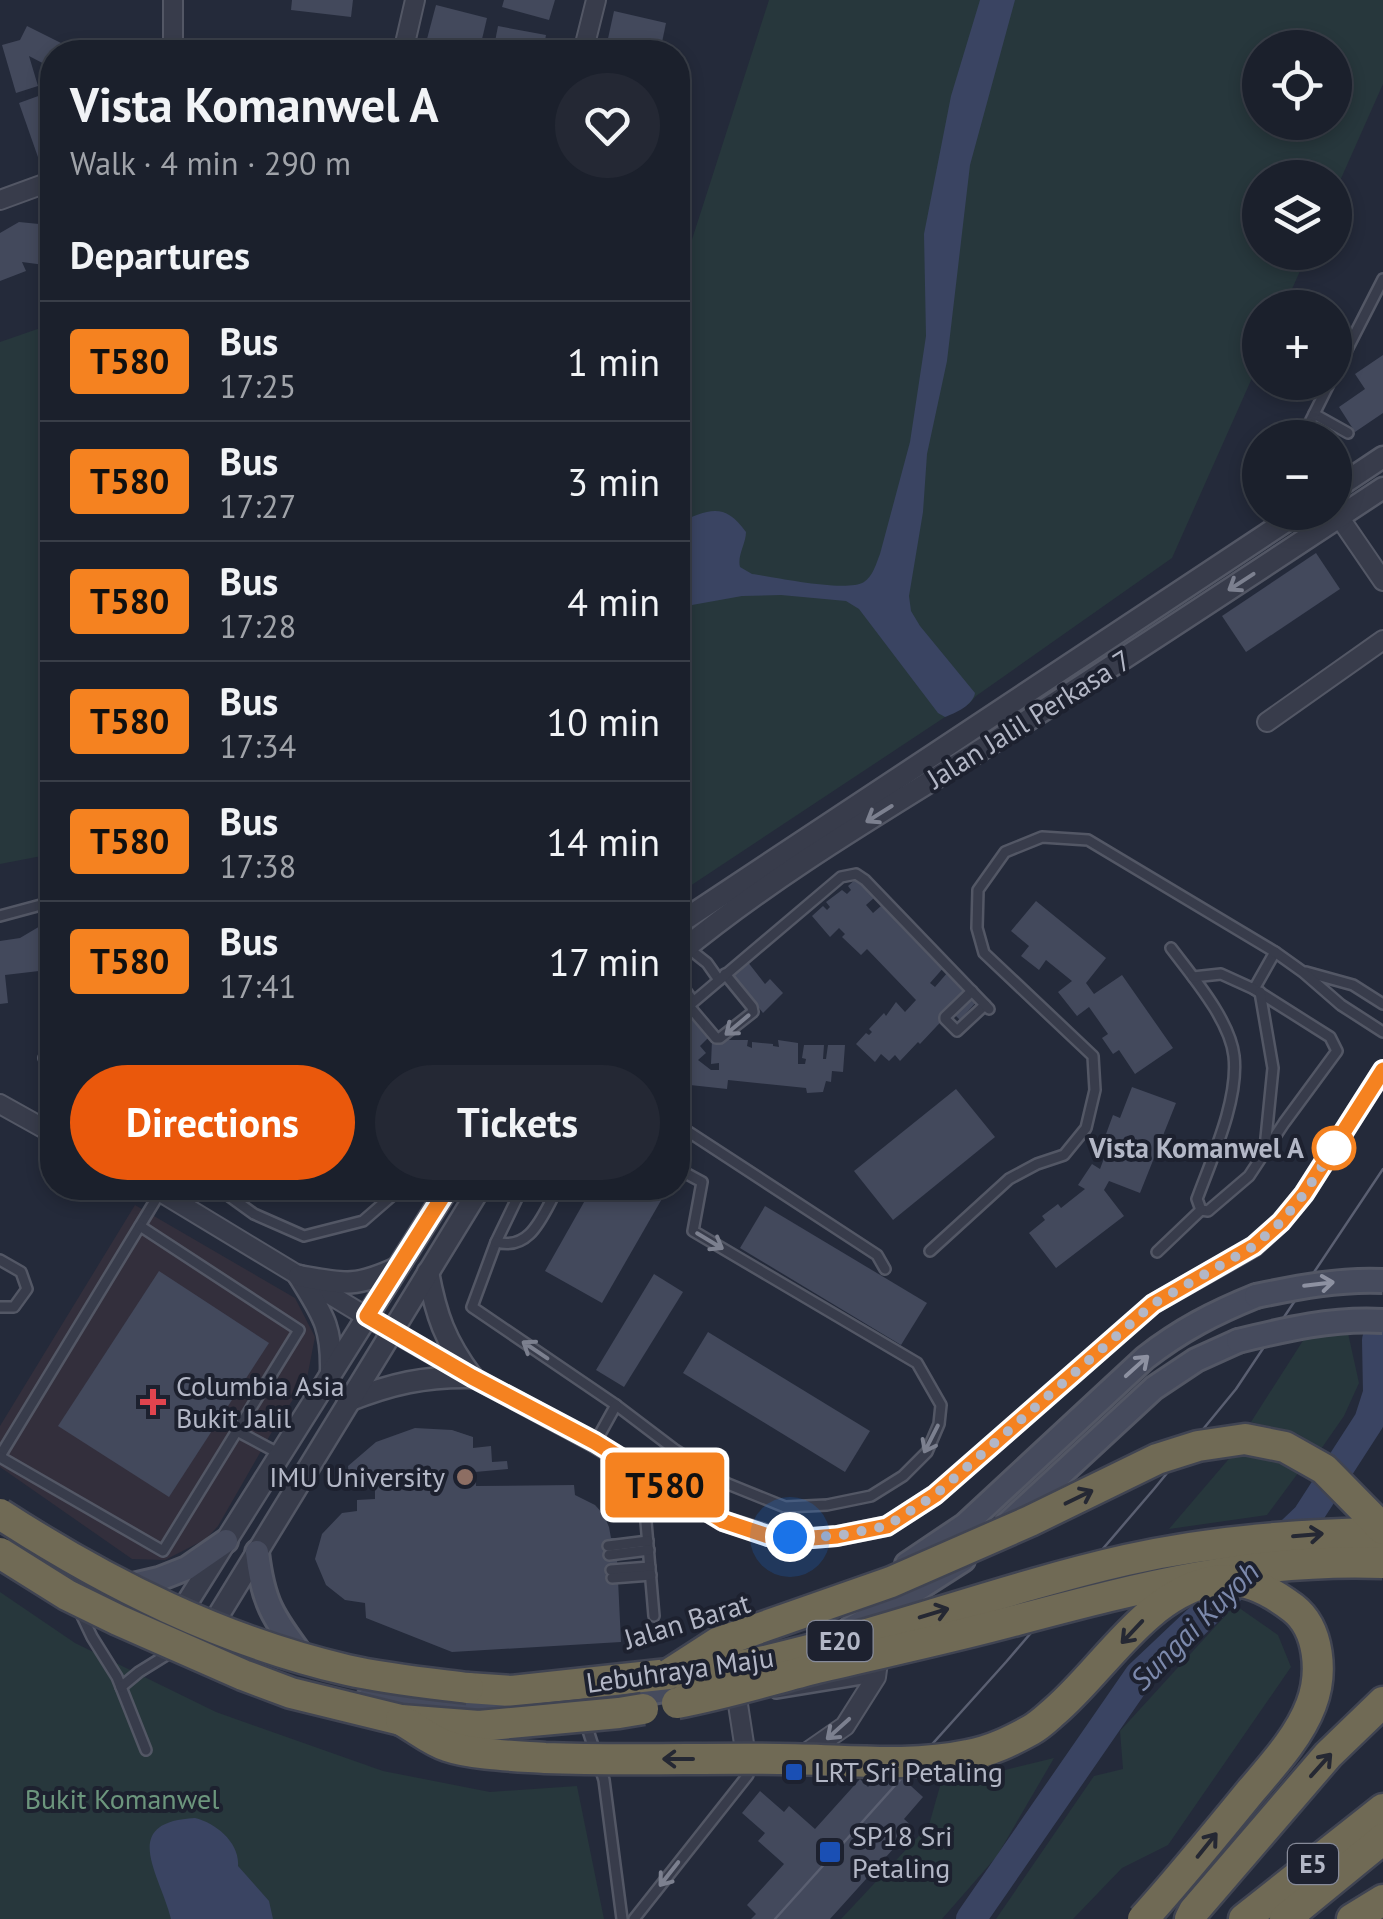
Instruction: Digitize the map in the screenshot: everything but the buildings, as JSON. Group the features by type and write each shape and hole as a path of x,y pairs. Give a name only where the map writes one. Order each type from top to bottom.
{"highway":[{"path":"669,1674 717,1642 891,1582 1030,1521 1157,1458 1198,1446 1245,1439 1285,1448 1324,1469 1383,1531"},
{"name":"Lebuhraya Maju","path":"0,1512 84,1566 166,1608 260,1645 350,1670 411,1681 512,1691 757,1663 1128,1560 1228,1542 1383,1531"},
{"name":"Lebuhraya Maju","path":"0,1553 118,1620 292,1693 402,1720 479,1726 619,1713 710,1697 1124,1591 1228,1570 1332,1561 1383,1563"},
{"path":"402,1720 446,1746 503,1756 876,1761 968,1755 1002,1745 1037,1727 1068,1700 1148,1614 1182,1592 1210,1582 1236,1580 1258,1585 1300,1614 1314,1638 1318,1676 1310,1707 1284,1750 1143,1919"},
{"path":"1190,1919 1328,1755 1383,1702"},
{"name":"E5","path":"1244,1919 1383,1808"},
{"name":"E5","path":"1285,1919 1383,1839"},
{"path":"1352,1919 1383,1900"}],"main road":[{"name":"Jalan Barat","path":"0,1512 125,1587 210,1629 309,1665 376,1678 476,1688 600,1678 728,1643 874,1584 965,1524 1144,1358 1208,1316 1256,1296 1318,1284 1383,1281"},
{"name":"Jalan Barat","path":"0,1562 82,1616 268,1687 344,1700 489,1710 580,1705 664,1690 852,1628 942,1575 997,1534 1154,1388 1196,1360 1238,1342 1320,1322 1383,1321"},
{"path":"125,1587 187,1568 226,1541"},
{"path":"257,1552 268,1605 309,1665"},
{"path":"173,1653 180,1614"},
{"path":"173,1653 210,1629"}],"street":[{"path":"173,0 174,40"},
{"path":"405,40 414,0"},
{"path":"587,40 596,0"},
{"path":"0,200 40,185"},
{"path":"1352,478 1383,457"},
{"name":"Jalan Jalil Perkasa 7","path":"1352,504 1383,488"},
{"name":"Jalan Jalil Perkasa 7","path":"690,916 1273,530"},
{"name":"Jalan Jalil Perkasa 7","path":"690,940 811,857 1114,666 1308,530"},
{"path":"1338,530 1383,581"},
{"path":"1267,722 1383,640"},
{"path":"183,1200 299,1276 472,1377 595,1442 723,1521 768,1536 837,1536 887,1526 935,1495 1153,1304 1254,1246 1304,1194 1383,1070"},
{"path":"0,1104 40,1126"},
{"path":"180,1614 441,1200"},
{"path":"210,1629 473,1200"},
{"path":"299,1276 339,1283 362,1282 399,1267"},
{"path":"428,1272 442,1329 472,1377"},
{"path":"299,1276 330,1333 331,1373"},
{"path":"348,1402 386,1386 436,1376 472,1377"},
{"path":"728,1643 733,1668 746,1698 748,1775 790,1765 845,1726 876,1677 886,1610 874,1584"}],"lane":[{"path":"1352,340 1383,279"},
{"path":"1311,420 1321,400"},
{"path":"1314,414 1325,420"},
{"path":"930,1251 1009,1179 1064,1155 1086,1128 1095,1090 1093,1056 984,953 977,928 978,890 1006,852 1042,838 1088,840 1275,952 1383,1032"},
{"path":"690,954 722,977 752,1007 752,1012 720,1038 716,1038 691,1003 722,977 841,877 856,874 865,880 972,991 987,1007 954,1030 945,1017 972,991"},
{"path":"0,916 40,905"},
{"path":"1171,948 1225,1027 1234,1055 1230,1104 1197,1200 1200,1210"},
{"path":"1264,1152 1273,1068 1257,991 1275,952"},
{"path":"1304,972 1354,986 1383,1004"},
{"path":"1193,977 1221,974 1257,991 1330,1036 1337,1050 1249,1176 1208,1211 1200,1210"},
{"path":"690,1132 877,1255 885,1269"},
{"path":"516,1200 472,1307 616,1405 674,1450 728,1484 784,1507 828,1506 870,1496 903,1476 926,1452 939,1424 941,1405 917,1363 693,1231 702,1182 690,1176"},
{"path":"140,1226 300,1330 164,1552 0,1456 140,1226 162,1200"},
{"path":"235,1200 254,1214 304,1236 364,1221 388,1200"},
{"path":"496,1242 522,1242 551,1200"},
{"path":"1157,1252 1200,1210"},
{"path":"0,1260 22,1272 27,1289 14,1307 0,1307"},
{"path":"595,1442 616,1405"},
{"path":"237,1431 280,1454"},
{"path":"642,1471 654,1616"},
{"path":"608,1550 649,1546"},
{"path":"611,1574 651,1571"},
{"path":"82,1616 117,1677 146,1750"},
{"path":"121,1687 173,1653"},
{"path":"774,1694 876,1677"},
{"path":"580,1705 604,1780 622,1919"},
{"path":"634,1919 748,1775"}],"shaded area":[{"name":"Columbia Asia Bukit Jalil","path":"135,1205 295,1298 315,1337 307,1378 218,1526 206,1539 165,1560 132,1559 0,1467 0,1426"}],"green space":[{"path":"769,0 1383,0 1383,84 1349,160 1242,160 1242,270 1300,270 1292,290 1242,290 1242,400 1172,558 969,704 690,886 690,246"},
{"path":"40,328 40,856 0,864 0,342"},
{"path":"1348,1333 1359,1383 1344,1416 1321,1449 1298,1434 1251,1422 1304,1339"},
{"path":"1233,1454 1262,1454 1301,1469 1267,1515 1169,1529"},
{"name":"Bukit Komanwel","path":"0,1592 75,1643 216,1712 383,1771 490,1792 577,1786 604,1919 0,1919"},
{"path":"1235,1605 1278,1635 1291,1667 1168,1845 1122,1868 1073,1919 996,1919 1094,1776 1123,1769 1120,1731"},
{"path":"1054,1758 997,1856 942,1919 841,1919 929,1825 940,1786"}],"water":[{"path":"980,0 1015,0 970,165 947,361 927,454 923,512 909,596 911,611 920,626 975,693 968,705 945,717 859,609 846,601 781,595 742,596 690,604 690,518 715,511 738,522 746,532 740,567 752,574 842,586 864,582 872,573 910,442 926,336 924,234 951,96"},
{"path":"195,1818 211,1824 231,1842 238,1866 269,1901 273,1919 171,1919 153,1868 151,1840 157,1829 171,1822"}],"waterway":[{"name":"Sungai Kuyoh","path":"971,1919 1139,1676 1307,1517 1369,1421 1378,1393 1377,1340 1383,1323"}],"tram line":[{"path":"775,1919 1006,1662 1236,1389 1383,1169"}],"bus line":[{"name":"T580","path":"440,1200 367,1316 595,1442 723,1521 768,1536 837,1536 887,1526 935,1495 1153,1304 1254,1246 1304,1194 1383,1070"}],"place":[{"name":"Vista Komanwel A","path":"1334,1148"},
{"name":"Columbia Asia Bukit Jalil","path":"153,1402"},
{"name":"IMU University","path":"465,1477"},
{"name":"LRT Sri Petaling","path":"794,1772"},
{"name":"SP18 Sri Petaling","path":"830,1852"}],"route":[{"path":"790,1537 837,1536 887,1526 935,1495 1153,1304 1254,1246 1304,1194 1334,1148"}]}
